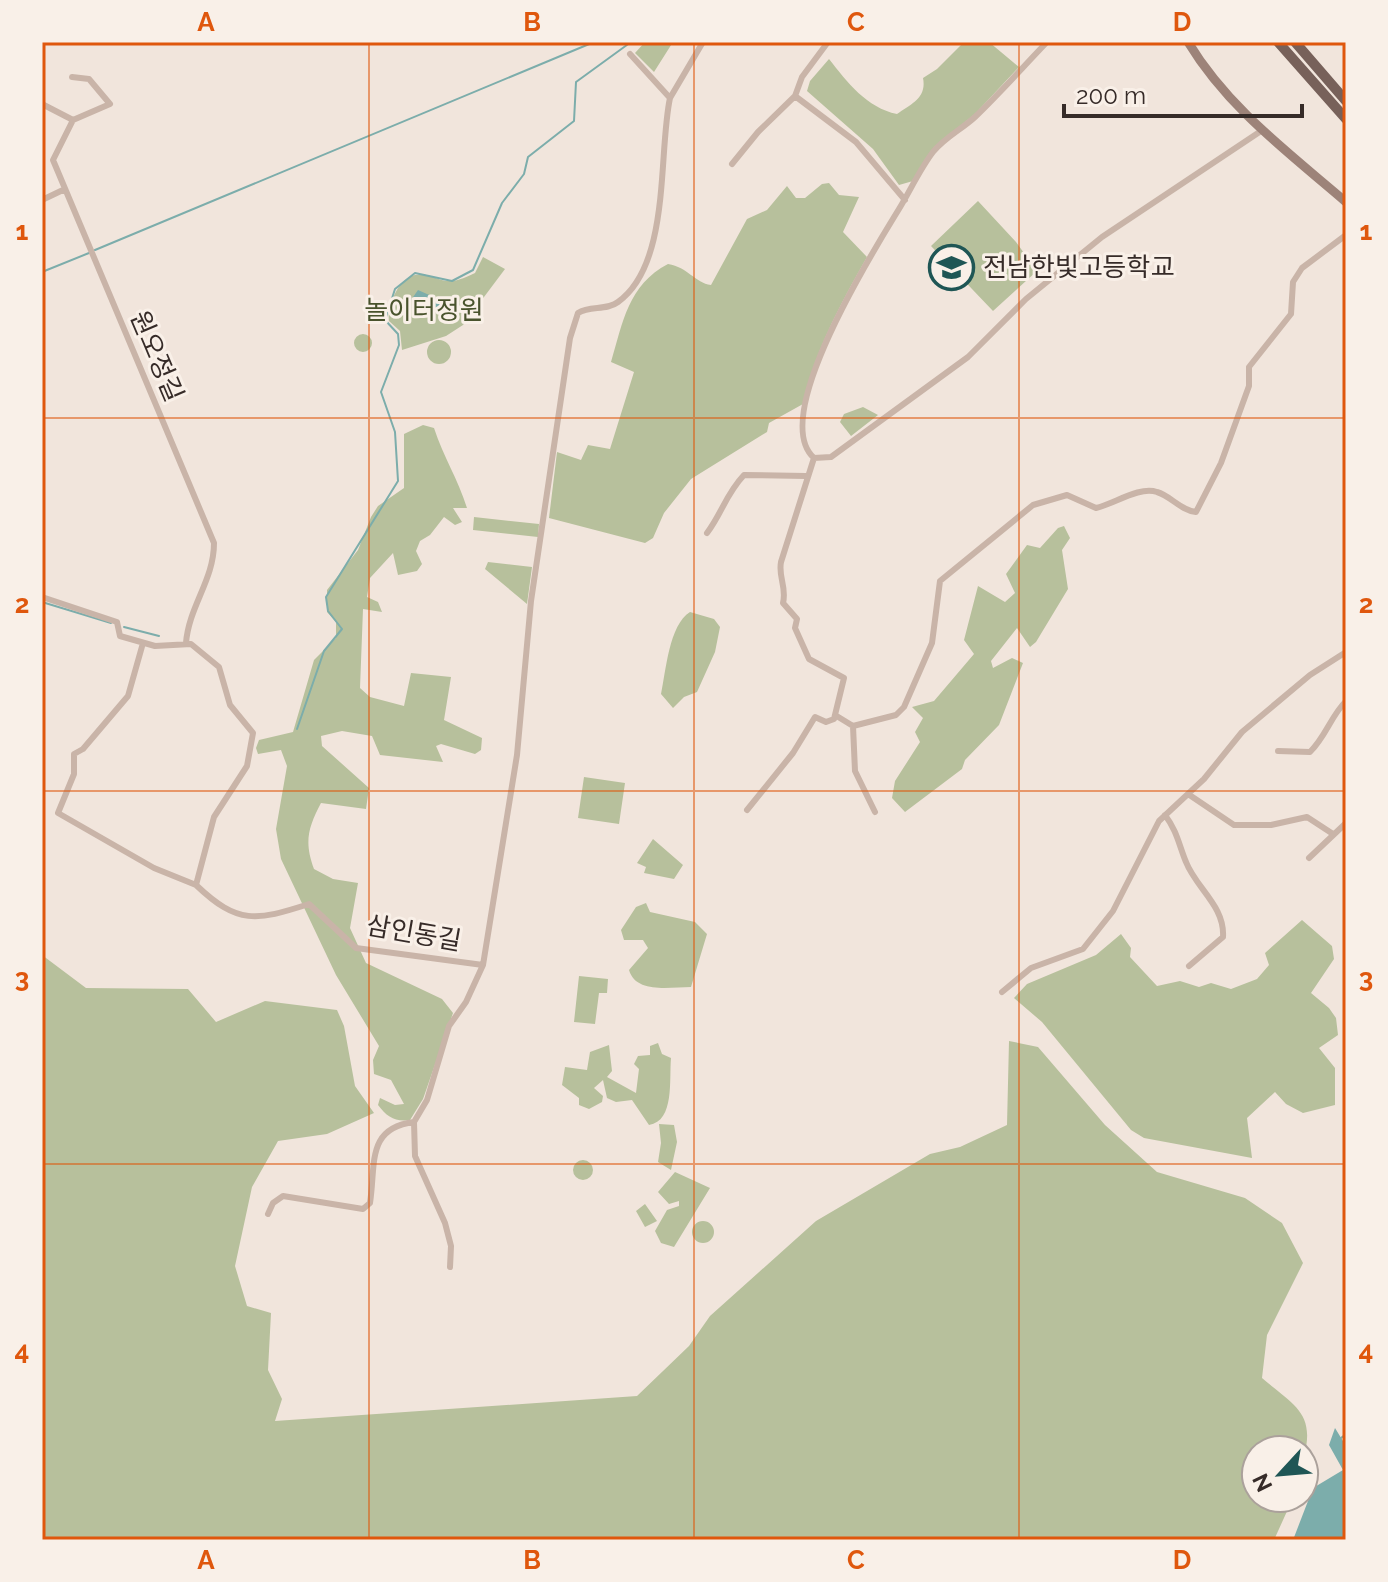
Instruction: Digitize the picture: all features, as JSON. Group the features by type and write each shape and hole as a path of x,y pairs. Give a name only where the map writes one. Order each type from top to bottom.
{"main road":[{"path":"1278,42 1346,119"},
{"path":"1295,42 1346,101"}],"street":[{"path":"483,965 517,755 527,636 570,338 578,313 607,307 621,300 639,273 651,245 662,200 670,98 703,42"},
{"path":"732,164 769,119 795,96 802,77 828,42"},
{"path":"814,458 806,448 805,414 825,341 932,153 976,117 1047,42"},
{"path":"1188,42 1221,89 1261,131 1346,202"},
{"path":"630,54 670,98"},
{"path":"42,104 73,120 110,104 89,79 72,77"},
{"path":"795,96 856,142 905,200"},
{"name":"원오정길","path":"73,120 53,160 214,543 212,573 190,614 186,643"},
{"path":"814,458 831,457 949,372 1026,299 1102,237 1261,131"},
{"path":"42,200 65,189"},
{"path":"835,715 853,726 896,715 904,707 932,643 940,581 1033,505 1067,495 1096,508 1144,491 1157,492 1187,511 1196,512 1221,463 1249,386 1249,367 1291,314 1293,282 1302,268 1346,235"},
{"path":"747,810 793,753 815,717 826,722 835,715 844,678 809,659 795,628 797,619 783,603 786,590 780,576 781,562 814,458"},
{"path":"707,533 723,513 723,500 744,475 806,476"},
{"path":"42,597 117,622 120,636 155,646 186,643 219,667 230,705 253,733 247,766 214,817 196,885 154,868 58,813 74,774 74,754 83,749 128,696 143,643"},
{"path":"1002,992 1031,968 1083,949 1113,911 1154,829 1165,815 1188,794 1242,732 1319,667 1346,652"},
{"path":"1278,751 1310,752 1326,735 1336,713 1346,701"},
{"path":"853,726 855,771 875,812"},
{"path":"1188,794 1234,825 1271,825 1307,817 1333,834"},
{"path":"1165,815 1179,835 1185,861 1213,902 1224,930 1223,937 1189,966"},
{"path":"1309,858 1346,823"},
{"name":"삼인동길","path":"196,885 221,909 241,917 268,917 309,904 356,948 483,965 466,1002 449,1026 427,1100 414,1122"},
{"path":"268,1214 273,1203 283,1196 363,1209 370,1203 378,1145 383,1131 396,1124 414,1122 415,1156 445,1223 451,1246 450,1267"}],"green space":[{"path":"645,42 673,42 654,72 635,53"},
{"path":"964,42 989,42 1019,67 975,114 939,143 913,181 899,185 873,149 807,91 810,81 829,59 867,100 897,114 920,96 923,78 937,69"},
{"path":"829,183 839,195 859,197 843,232 867,257 821,347 803,404 769,423 767,432 691,479 664,513 653,538 645,543 549,518 557,452 581,460 588,445 610,449 634,372 611,362 629,306 644,283 668,264 711,285 747,219 767,210 787,186 796,198 805,198 822,184"},
{"path":"978,201 1016,242 1037,271 993,311 931,246"},
{"name":"놀이터정원","path":"483,257 505,269 463,325 446,336 402,350 400,331 389,321 389,315 392,301 403,281 415,275 446,281 463,278 475,273"},
{"path":"359,334 367,334 372,343 370,350 359,352 354,347 354,339"},
{"path":"439,340 447,344 451,352 447,360 439,364 431,360 427,352 431,344"},
{"path":"863,407 878,415 851,436 840,422 844,414"},
{"path":"423,425 434,428 467,508 453,508 462,522 455,525 444,517 430,535 420,541 416,551 422,564 417,571 398,575 393,553 370,578 367,597 378,602 382,612 363,609 360,688 370,697 404,706 411,673 451,677 444,720 482,738 481,750 475,754 441,744 436,746 443,762 380,755 372,736 342,731 321,736 322,746 369,788 366,809 321,803 310,828 308,843 314,869 333,879 358,883 350,928 366,963 442,999 453,1013 423,1099 410,1120 400,1120 392,1118 378,1105 380,1098 395,1105 404,1104 391,1080 374,1074 373,1060 379,1046 336,975 281,859 276,829 287,766 281,750 258,754 256,748 259,740 293,732 314,660 336,638 336,622 327,612 327,590 358,550 378,506 404,488 404,434"},
{"path":"474,517 539,524 538,537 473,530"},
{"path":"1064,526 1070,538 1062,550 1068,589 1036,642 1030,647 1017,628 991,661 993,668 1012,658 1023,663 999,725 965,760 962,769 905,812 892,798 895,781 920,742 915,732 923,718 912,707 934,701 974,654 964,640 978,586 1005,602 1015,593 1006,574 1027,545 1040,548 1058,528"},
{"path":"488,562 532,567 527,604 485,569"},
{"path":"690,612 714,619 720,627 715,652 697,692 684,697 673,708 661,694 673,638 677,627"},
{"path":"584,777 625,783 619,824 578,818"},
{"path":"653,839 683,865 674,879 644,873 646,867 637,863"},
{"path":"646,903 650,912 695,922 707,934 691,987 655,988 633,978 629,970 648,948 643,940 624,940 621,930 636,907"},
{"path":"1302,920 1332,946 1334,959 1311,993 1336,1018 1338,1035 1319,1048 1335,1068 1335,1105 1303,1113 1286,1104 1275,1092 1247,1118 1252,1158 1144,1138 1131,1130 1042,1022 1014,998 1027,984 1096,955 1121,934 1131,948 1130,957 1157,986 1180,981 1199,987 1211,983 1231,989 1257,979 1269,965 1265,953"},
{"path":"42,955 86,988 188,989 216,1022 265,1001 337,1010 344,1026 355,1086 374,1113 327,1134 278,1141 252,1187 235,1266 247,1306 271,1313 268,1370 282,1399 275,1421 637,1396 689,1346 710,1316 816,1221 930,1154 960,1147 1007,1125 1009,1041 1038,1047 1105,1125 1157,1172 1245,1198 1282,1223 1303,1263 1267,1335 1262,1378 1299,1410 1307,1434 1240,1434 1240,1514 1286,1514 1274,1540 42,1540"},
{"path":"579,976 608,979 607,993 599,993 595,1024 574,1022"},
{"path":"658,1043 662,1054 671,1058 667,1108 657,1122 649,1125 632,1100 616,1102 607,1098 603,1080 594,1088 603,1096 602,1102 589,1109 579,1105 579,1098 562,1085 565,1067 587,1070 590,1052 609,1045 612,1071 607,1077 636,1093 639,1069 634,1064 638,1056 650,1055 650,1046"},
{"path":"659,1124 674,1125 677,1142 671,1170 658,1162 661,1143"},
{"path":"583,1160 590,1163 593,1170 590,1177 583,1180 576,1177 573,1170 576,1163"},
{"path":"675,1172 710,1188 674,1247 661,1243 655,1231 667,1210 679,1206 679,1201 669,1204 658,1192"},
{"path":"645,1204 657,1221 645,1227 636,1211"},
{"path":"703,1221 711,1224 714,1232 711,1240 703,1243 695,1240 692,1232 695,1224"}],"water":[{"path":"418,290 445,302 444,305 433,309 411,300"},
{"path":"1335,1428 1346,1446 1346,1540 1293,1540 1303,1514 1320,1514 1320,1484 1343,1470 1329,1445"}],"waterway":[{"path":"95,250 594,42"},
{"path":"297,729 324,651 342,629 328,611 326,597 398,481 395,432 381,392 399,345 398,334 385,320 395,289 415,273 452,281 473,270 502,203 524,174 528,157 574,121 576,82 631,42"},
{"path":"42,272 89,253"},
{"path":"42,602 111,623"},
{"path":"124,627 159,636"},
{"path":"1341,1438 1346,1434"}],"place":[{"name":"전남한빛고등학교","path":"952,267"}]}
